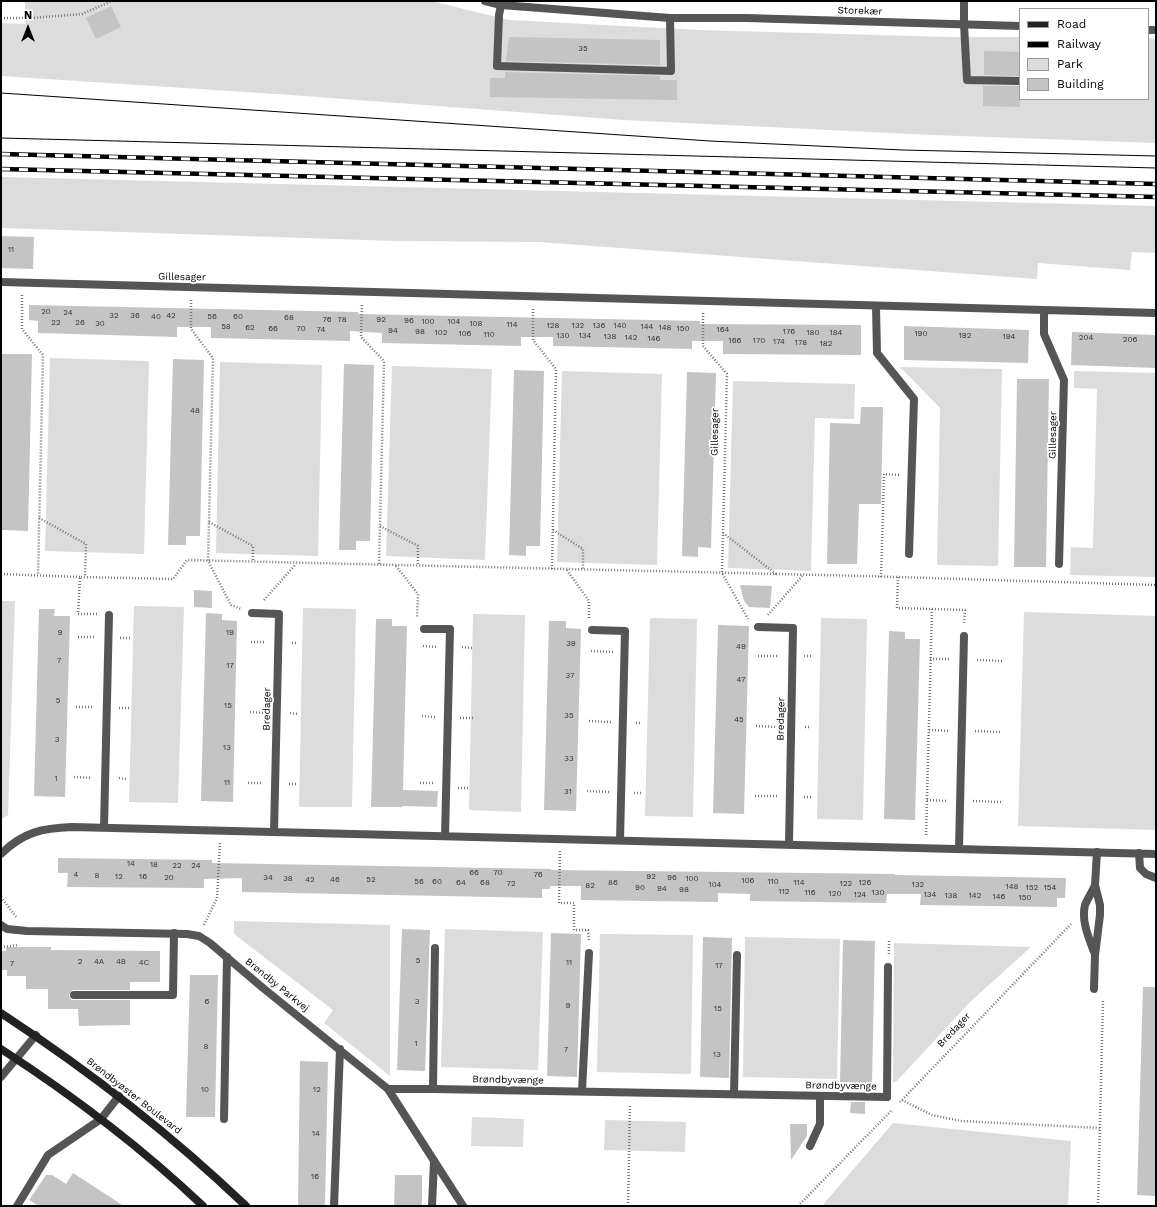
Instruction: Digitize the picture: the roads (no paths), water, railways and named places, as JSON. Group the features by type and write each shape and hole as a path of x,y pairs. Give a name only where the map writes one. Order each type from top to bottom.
{"street":[{"name":"Storekær","path":"485,1 670,18 746,18 1019,26"},
{"path":"964,1 966,80 1019,81"},
{"path":"502,3 497,66 671,71 670,18"},
{"name":"Gillesager","path":"1,282 1156,314"},
{"path":"876,306 877,353 914,399 909,554"},
{"name":"Gillesager","path":"1044,311 1044,334 1064,380 1059,564"},
{"name":"Bredager","path":"252,613 278,614 274,832"},
{"path":"104,828 109,614"},
{"name":"Bredager","path":"758,627 793,628 789,844"},
{"path":"424,629 450,629 444,836"},
{"path":"592,630 625,631 620,840"},
{"path":"959,848 964,636"},
{"path":"1,854 21,838 33,832 50,828 220,830 1156,854"},
{"path":"1094,988 1095,955 1100,905 1095,885 1097,852"},
{"path":"1139,854 1140,868 1146,874 1156,878"},
{"path":"1095,885 1085,906 1084,914 1085,926 1095,955"},
{"name":"Brøndby Parkvej","path":"1,925 7,929 27,931 174,933 199,936 228,957 263,988 388,1089 463,1206"},
{"path":"74,995 173,995 174,933"},
{"path":"433,1089 435,948"},
{"path":"582,1091 589,953"},
{"path":"734,1094 736,955"},
{"path":"224,1119 228,957"},
{"name":"Brøndbyvænge","path":"388,1089 888,1097 888,967"},
{"name":"Brøndbyøster Boulevard","path":"1,1013 36,1036 119,1096 189,1153 246,1206"},
{"path":"1,1076 36,1036"},
{"path":"1,1049 100,1119 146,1156 203,1206"},
{"path":"334,1206 340,1049"},
{"path":"17,1206 48,1155 100,1119 119,1096"},
{"path":"810,1146 820,1124 820,1096"},
{"path":"432,1206 434,1162"}],"tram line":[{"path":"1,93 710,141 903,150 1156,156"},
{"path":"1,138 1156,168"}],"railway":[{"path":"1,154 1156,184"},
{"path":"1,169 1156,197"}]}
